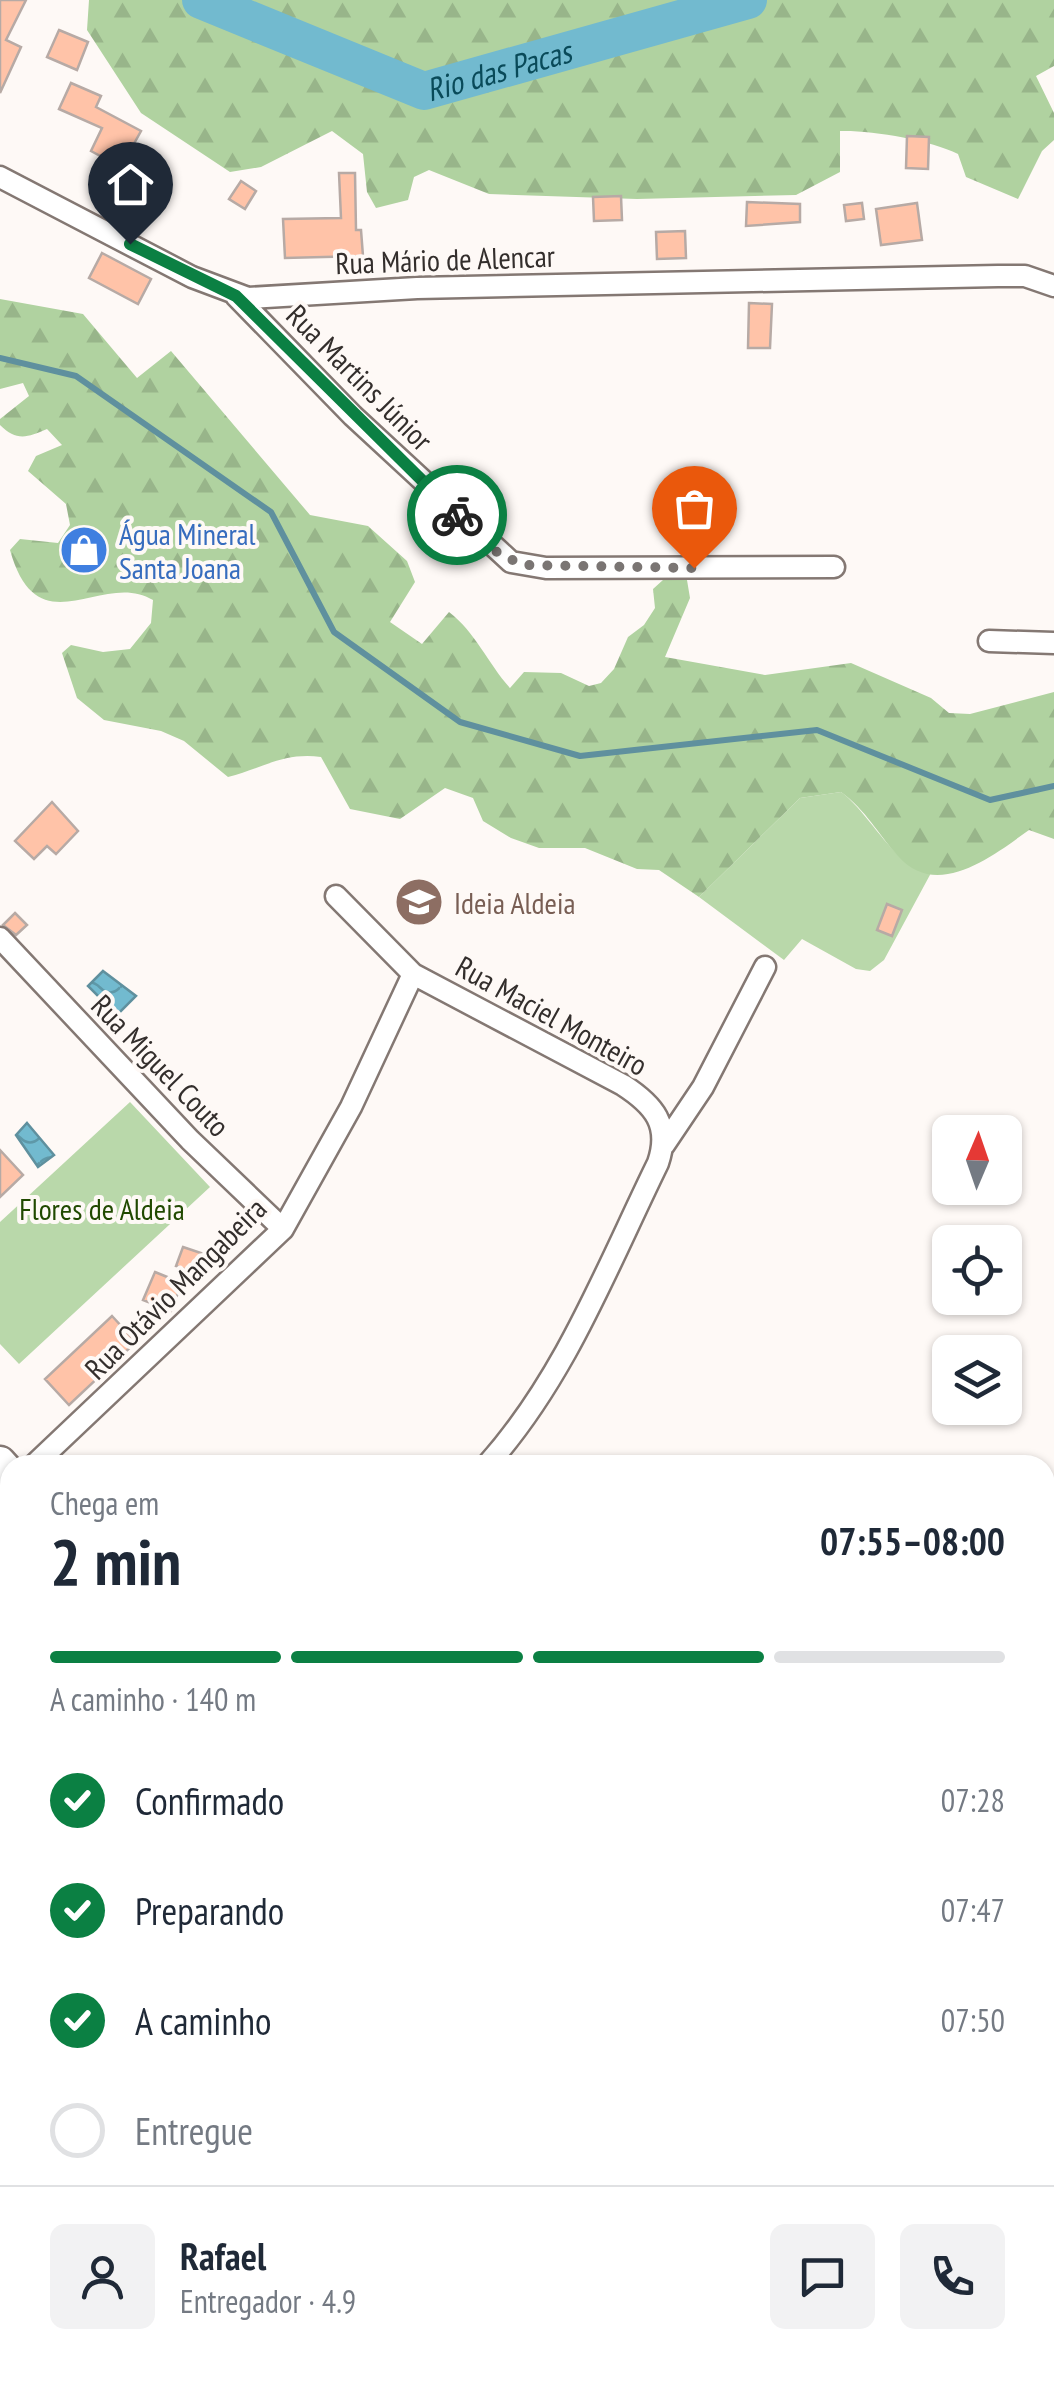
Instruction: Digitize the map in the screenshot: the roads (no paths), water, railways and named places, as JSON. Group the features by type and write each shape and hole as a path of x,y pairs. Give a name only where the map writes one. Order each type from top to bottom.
{"street":[{"name":"Rua Mário de Alencar","path":"0,177 236,296 1025,276 1054,286"},
{"name":"Rua Martins Júnior","path":"236,296 352,416 511,562 546,568 834,568"},
{"path":"989,642 1054,643"},
{"name":"Rua Maciel Monteiro","path":"336,896 413,974 623,1085 652,1107 664,1132 664,1145"},
{"name":"Rua Miguel Couto","path":"0,938 190,1140 283,1229"},
{"path":"496,1455 528,1418 555,1374 664,1145 704,1087 765,967"},
{"name":"Rua Otávio Mangabeira","path":"45,1455 283,1229 351,1108 413,974"}],"water":[{"path":"103,971 136,996 117,1015 88,986"},
{"path":"27,1123 54,1155 38,1167 16,1135"}],"waterway":[{"name":"Rio das Pacas","path":"201,0 424,91 748,0"},
{"path":"0,358 76,376 271,512 334,632 460,722 580,756 817,730 990,800 1054,786"}],"place":[{"name":"Água Mineral Santa Joana","path":"84,550"},
{"name":"Ideia Aldeia","path":"419,902"}],"park label":[{"name":"Flores de Aldeia","path":"102,1208"}]}
